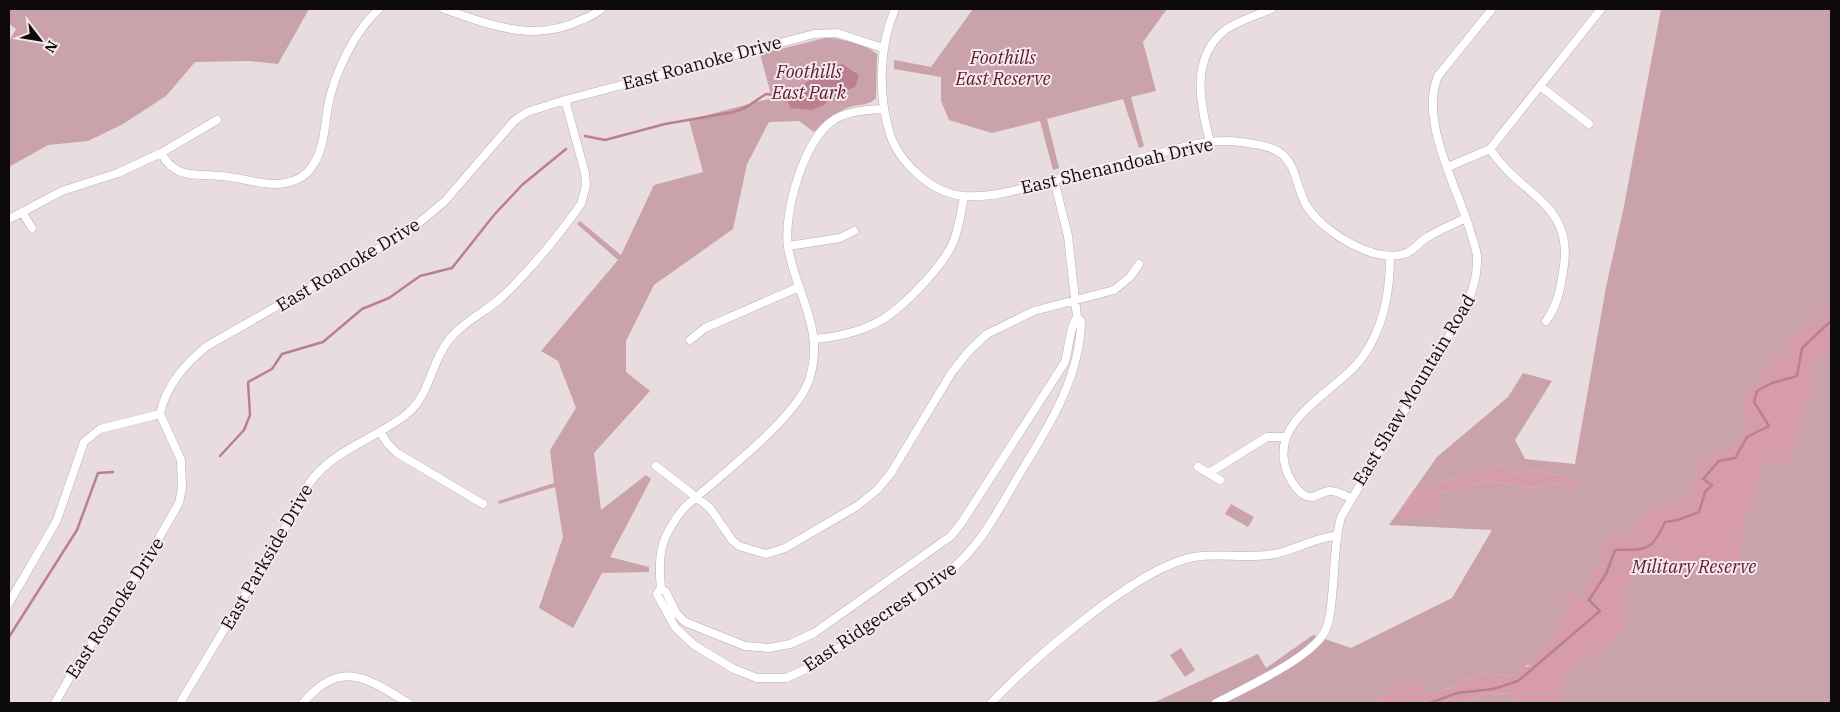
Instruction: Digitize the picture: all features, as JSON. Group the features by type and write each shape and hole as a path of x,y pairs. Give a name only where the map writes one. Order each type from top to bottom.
{"street":[{"path":"162,152 172,168 192,175 220,175 272,184 294,181 305,174 314,164 320,151 329,102 354,40 368,19 379,9"},
{"path":"444,9 508,30 532,32 560,29 602,9"},
{"name":"East Shenandoah Drive","path":"895,9 883,48 882,109 890,136 898,151 909,166 933,185 964,196 1001,194 1210,142 1236,141 1271,148 1285,156 1298,178 1306,206 1323,226 1345,240 1390,258"},
{"path":"1210,142 1200,90 1204,59 1214,42 1227,29 1271,9"},
{"name":"East Shaw Mountain Road","path":"1216,703 1263,679 1318,642 1324,633 1330,613 1335,536 1341,517 1350,498 1464,311 1471,296 1477,270 1477,253 1436,132 1432,110 1434,84 1438,76 1492,9"},
{"path":"1448,167 1490,149 1601,9"},
{"name":"East Roanoke Drive","path":"55,703 75,668 149,557 179,503 182,488 181,460 160,414 169,387 188,363 207,346 408,231 445,201 514,121 527,112 565,100 814,34 837,32 883,48"},
{"path":"1540,86 1589,124"},
{"name":"East Parkside Drive","path":"180,703 290,521 305,488 328,463 409,412 419,401 447,342 457,331 503,296 581,204 586,185 585,173 565,100"},
{"path":"661,588 658,562 663,542 673,522 696,498 782,420 798,401 809,380 814,358 815,338 788,246 789,215 800,172 820,134 833,120 847,113 882,109"},
{"path":"12,218 67,188 118,173 162,152 217,120"},
{"path":"1490,149 1499,163 1554,213 1564,236 1565,264 1558,301 1546,322"},
{"name":"East Ridgecrest Drive","path":"1054,180 1068,236 1077,317 1081,321 1078,350 1065,392 1054,416 981,540 964,560 945,575 811,667 786,678 757,678 734,669 683,636 663,607 657,594 661,588 666,592 676,613 685,622 745,646 769,648 790,644 814,633 937,548 962,522 1065,362 1070,346 1073,321 1077,317"},
{"path":"815,338 854,332 880,321 920,287 938,267 951,246 956,233 964,196"},
{"path":"22,212 32,228"},
{"path":"1350,498 1331,491 1313,497 1306,497 1300,492 1288,474 1285,464 1283,451 1286,438 1296,417 1345,377 1365,354 1375,337 1388,296 1390,258 1407,254 1430,235 1466,218"},
{"path":"788,246 840,238 854,232"},
{"path":"656,466 710,508 732,540 739,546 766,554 785,548 857,506 877,490 891,472 952,372 968,352 987,334 1034,311 1114,290 1130,277 1139,264"},
{"path":"690,340 706,328 799,287"},
{"path":"9,603 56,520 84,442 100,429 160,414"},
{"path":"380,432 397,453 483,504"},
{"path":"1209,473 1266,437 1286,438"},
{"path":"1198,467 1220,480"},
{"path":"991,703 1017,676 1056,643 1127,589 1170,566 1193,558 1273,554 1312,544 1320,538 1335,536"},
{"path":"303,703 322,683 333,678 354,676 374,682 408,703"}],"green space":[{"path":"9,9 309,9 278,64 250,61 195,62 166,96 123,124 88,141 48,145 9,167 9,41 16,29 9,24"},
{"name":"Foothills East Reserve","path":"973,9 1167,9 1143,42 1156,91 1131,97 1144,146 1139,148 1123,99 1047,119 1059,168 1053,170 1040,121 992,133 949,120 941,101 941,77 894,69 894,60 931,67"},
{"name":"Military Reserve","path":"1661,9 1831,9 1831,703 1529,703 1532,666 1527,665 1514,676 1481,673 1434,695 1378,698 1377,703 1153,703 1258,654 1266,668 1313,635 1351,648 1452,598 1492,530 1389,525 1437,457 1508,397 1523,373 1552,381 1515,440 1525,459 1575,464 1606,287 1623,211","holes":["1498,464 1518,474 1539,471 1571,476 1562,485 1551,483 1539,488 1485,481 1438,494 1395,517 1416,492 1460,475 1479,475"]},
{"name":"Foothills East Park","path":"825,38 852,42 866,47 877,54 876,98 867,104 840,111 814,132 799,121 769,122 747,164 733,229 654,285 626,341 626,372 650,391 594,453 601,510 646,475 651,479 610,557 649,567 649,572 602,573 573,628 539,608 563,537 555,487 499,504 498,501 554,483 550,450 576,408 558,361 541,351 618,260 577,224 580,221 621,255 654,185 703,172 689,120 772,98 760,54"},
{"path":"1831,301 1832,329 1830,344 1821,357 1813,363 1814,377 1810,396 1801,413 1802,422 1796,435 1793,456 1787,464 1768,461 1758,466 1761,476 1744,522 1739,561 1732,569 1717,578 1705,577 1666,560 1634,575 1631,584 1622,593 1627,610 1625,624 1610,642 1594,656 1573,667 1558,695 1565,703 1519,703 1513,694 1485,693 1466,703 1377,703 1378,698 1409,681 1434,695 1481,673 1514,676 1521,667 1532,666 1541,651 1557,642 1550,634 1554,630 1564,634 1560,624 1571,609 1564,593 1568,590 1575,597 1585,602 1587,596 1580,590 1584,586 1593,587 1594,582 1589,577 1592,572 1601,568 1603,560 1597,551 1612,538 1633,534 1647,513 1657,507 1682,503 1685,500 1699,467 1714,455 1733,448 1744,431 1746,415 1742,400 1769,367 1769,357 1775,355 1786,358 1790,339 1810,324 1817,322"},
{"path":"1498,464 1518,474 1539,471 1571,476 1578,486 1577,490 1573,492 1562,485 1551,483 1540,488 1485,481 1438,494 1440,506 1436,514 1395,517 1416,492 1460,475 1479,475"},
{"path":"1231,504 1254,517 1248,527 1225,514"},
{"path":"1181,648 1195,670 1185,677 1170,655"},
{"path":"1485,693 1513,694 1519,703 1466,703"}],"shaded area":[{"path":"842,64 859,75 855,87 831,97 824,105 812,110 791,108 785,96 831,67"}],"waterway":[{"path":"585,136 605,140 665,124 734,112 745,108 766,94 785,96"},
{"path":"220,456 244,430 250,415 248,382 272,369 282,354 323,342 362,309 389,298 420,276 452,268 494,215 522,185 566,149"},
{"path":"1430,703 1457,693 1493,689 1518,681 1600,611 1589,600 1606,574 1615,550 1634,550 1646,547 1656,539 1665,522 1678,520 1699,512 1705,492 1712,485 1703,479 1719,461 1735,458 1747,437 1769,426 1754,402 1757,391 1772,383 1797,376 1802,348 1831,321"},
{"path":"9,637 77,530 98,473 113,472"}]}
